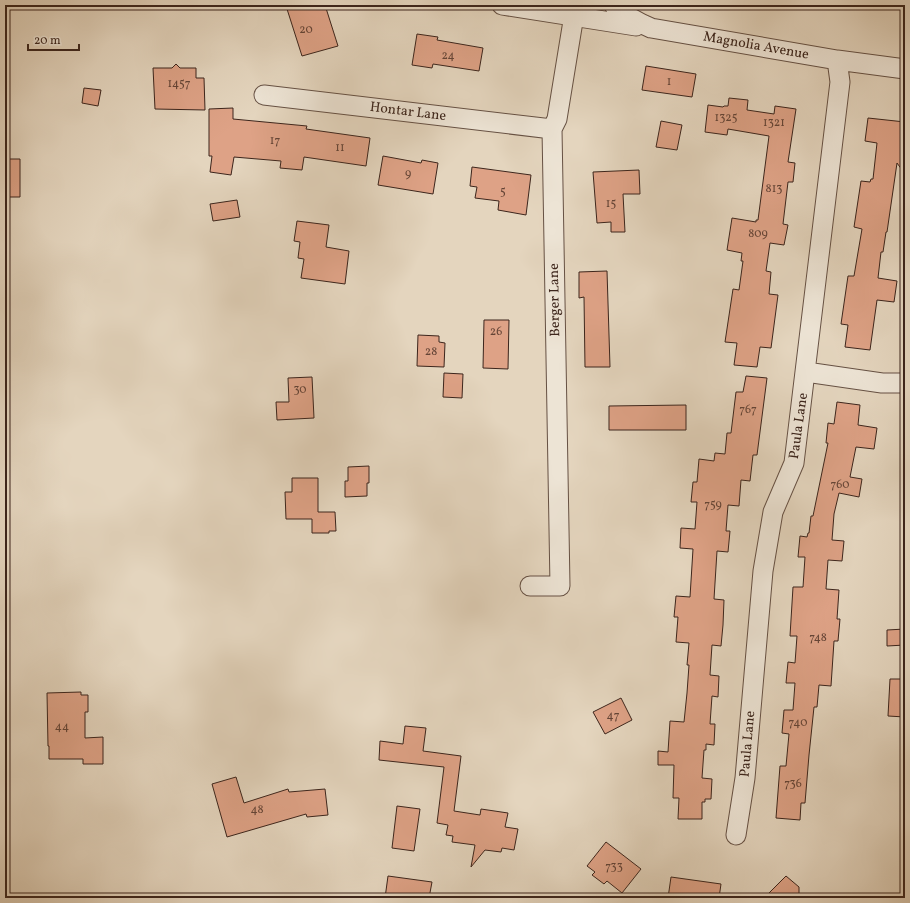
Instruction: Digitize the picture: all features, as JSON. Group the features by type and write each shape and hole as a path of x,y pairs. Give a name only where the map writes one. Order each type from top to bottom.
{"street":[{"path":"502,5 651,28"},
{"name":"Magnolia Avenue","path":"614,5 622,13 636,22 651,28 837,60 905,70"},
{"name":"Berger Lane","path":"530,586 560,586 552,129 557,119 574,15"},
{"name":"Paula Lane","path":"736,835 745,778 763,571 773,512 794,463 806,372 840,82 837,60"},
{"name":"Hontar Lane","path":"264,95 552,129"},
{"path":"806,372 882,383 905,383"}],"building":[{"path":"299,5 325,5 338,46 302,56 287,9"},
{"path":"417,34 438,37 437,40 483,48 479,71 433,64 432,68 412,65"},
{"path":"176,64 180,68 196,68 196,78 204,78 205,110 155,109 153,68 172,68"},
{"path":"646,66 696,74 692,97 642,90"},
{"path":"84,88 101,90 98,106 82,103"},
{"path":"729,98 748,100 747,110 774,114 775,106 796,109 788,162 795,163 793,182 788,182 783,224 788,225 784,245 770,243 766,271 771,272 769,294 778,295 771,348 760,347 757,367 734,365 737,343 725,342 733,289 739,290 743,261 741,261 742,253 727,250 732,218 756,222 756,220 758,220 769,136 728,129 727,135 705,132 708,105 723,107 728,106"},
{"path":"233,108 233,119 307,126 306,129 370,138 366,166 304,157 302,170 280,168 281,161 234,157 231,175 210,172 212,156 209,156 209,109"},
{"path":"868,118 905,122 905,174 897,163 887,232 883,252 881,252 878,278 897,281 894,302 877,300 870,350 845,347 848,325 841,324 848,276 854,276 862,229 854,227 861,181 870,182 871,179 873,179 877,143 865,141"},
{"path":"661,121 682,125 677,150 656,147"},
{"path":"383,156 421,163 422,160 438,163 433,194 378,185"},
{"path":"5,159 20,159 20,197 5,197"},
{"path":"472,167 531,175 526,215 498,210 499,201 475,198 477,187 470,186"},
{"path":"639,170 640,194 623,194 625,232 611,232 611,222 597,223 593,172"},
{"path":"237,200 240,217 213,221 210,204"},
{"path":"297,221 329,225 326,247 349,251 345,284 301,278 304,259 298,258 300,242 294,241"},
{"path":"607,271 610,367 585,367 584,297 579,298 579,272"},
{"path":"484,320 509,320 508,369 483,368"},
{"path":"418,335 439,336 439,342 445,343 444,367 417,366"},
{"path":"444,373 463,374 462,398 443,397"},
{"path":"746,376 767,378 757,455 753,455 750,481 741,480 739,506 728,505 726,531 730,531 728,552 717,551 714,599 724,600 723,625 721,646 712,645 710,675 719,676 718,697 712,696 710,724 715,724 714,745 706,744 706,750 704,750 702,778 712,779 711,799 705,799 705,802 702,802 702,819 678,819 679,798 673,798 674,765 658,765 658,751 668,752 670,721 684,722 687,693 689,643 676,642 678,617 674,617 676,596 690,597 693,549 680,548 681,528 695,529 697,502 691,502 693,482 697,482 699,459 714,461 715,453 725,454 727,433 731,433 736,392 743,392"},
{"path":"312,377 314,418 277,420 276,402 289,402 288,378"},
{"path":"837,402 860,405 858,425 877,428 874,449 856,447 850,477 862,479 859,497 839,493 834,514 832,540 844,541 842,561 828,560 826,589 839,590 837,619 840,619 838,641 834,641 831,686 819,685 817,707 814,707 805,803 801,803 800,820 776,818 780,766 786,766 789,734 782,733 784,710 793,710 795,683 786,683 788,662 795,663 797,636 790,636 793,587 803,587 805,557 798,557 800,536 807,537 809,533 811,516 813,516 828,443 826,443 828,423 834,424"},
{"path":"686,405 686,430 609,430 609,406"},
{"path":"369,466 367,496 345,497 345,481 348,481 348,467"},
{"path":"292,478 318,478 318,512 335,512 336,531 329,531 329,533 312,533 312,519 286,519 285,492 292,492"},
{"path":"905,629 905,645 887,646 887,630"},
{"path":"890,679 905,679 905,717 888,716"},
{"path":"81,692 81,695 88,695 88,712 85,712 85,738 103,737 103,764 83,764 83,759 49,759 47,693"},
{"path":"621,698 632,720 605,734 593,712"},
{"path":"405,726 426,728 423,751 461,756 454,811 480,815 481,809 508,813 505,827 518,829 514,850 502,848 501,852 485,850 471,867 475,845 452,842 453,836 446,835 448,825 437,823 444,767 379,760 380,741 403,744"},
{"path":"236,777 244,803 288,789 289,792 325,789 328,815 307,817 306,814 227,837 212,784"},
{"path":"397,806 420,809 414,851 392,848"},
{"path":"606,842 641,869 622,893 607,881 604,884 592,875 595,872 587,866"},
{"path":"388,876 432,882 429,898 385,898"},
{"path":"786,876 799,887 799,893 795,897 764,898"},
{"path":"671,877 721,884 719,898 668,898"}]}
